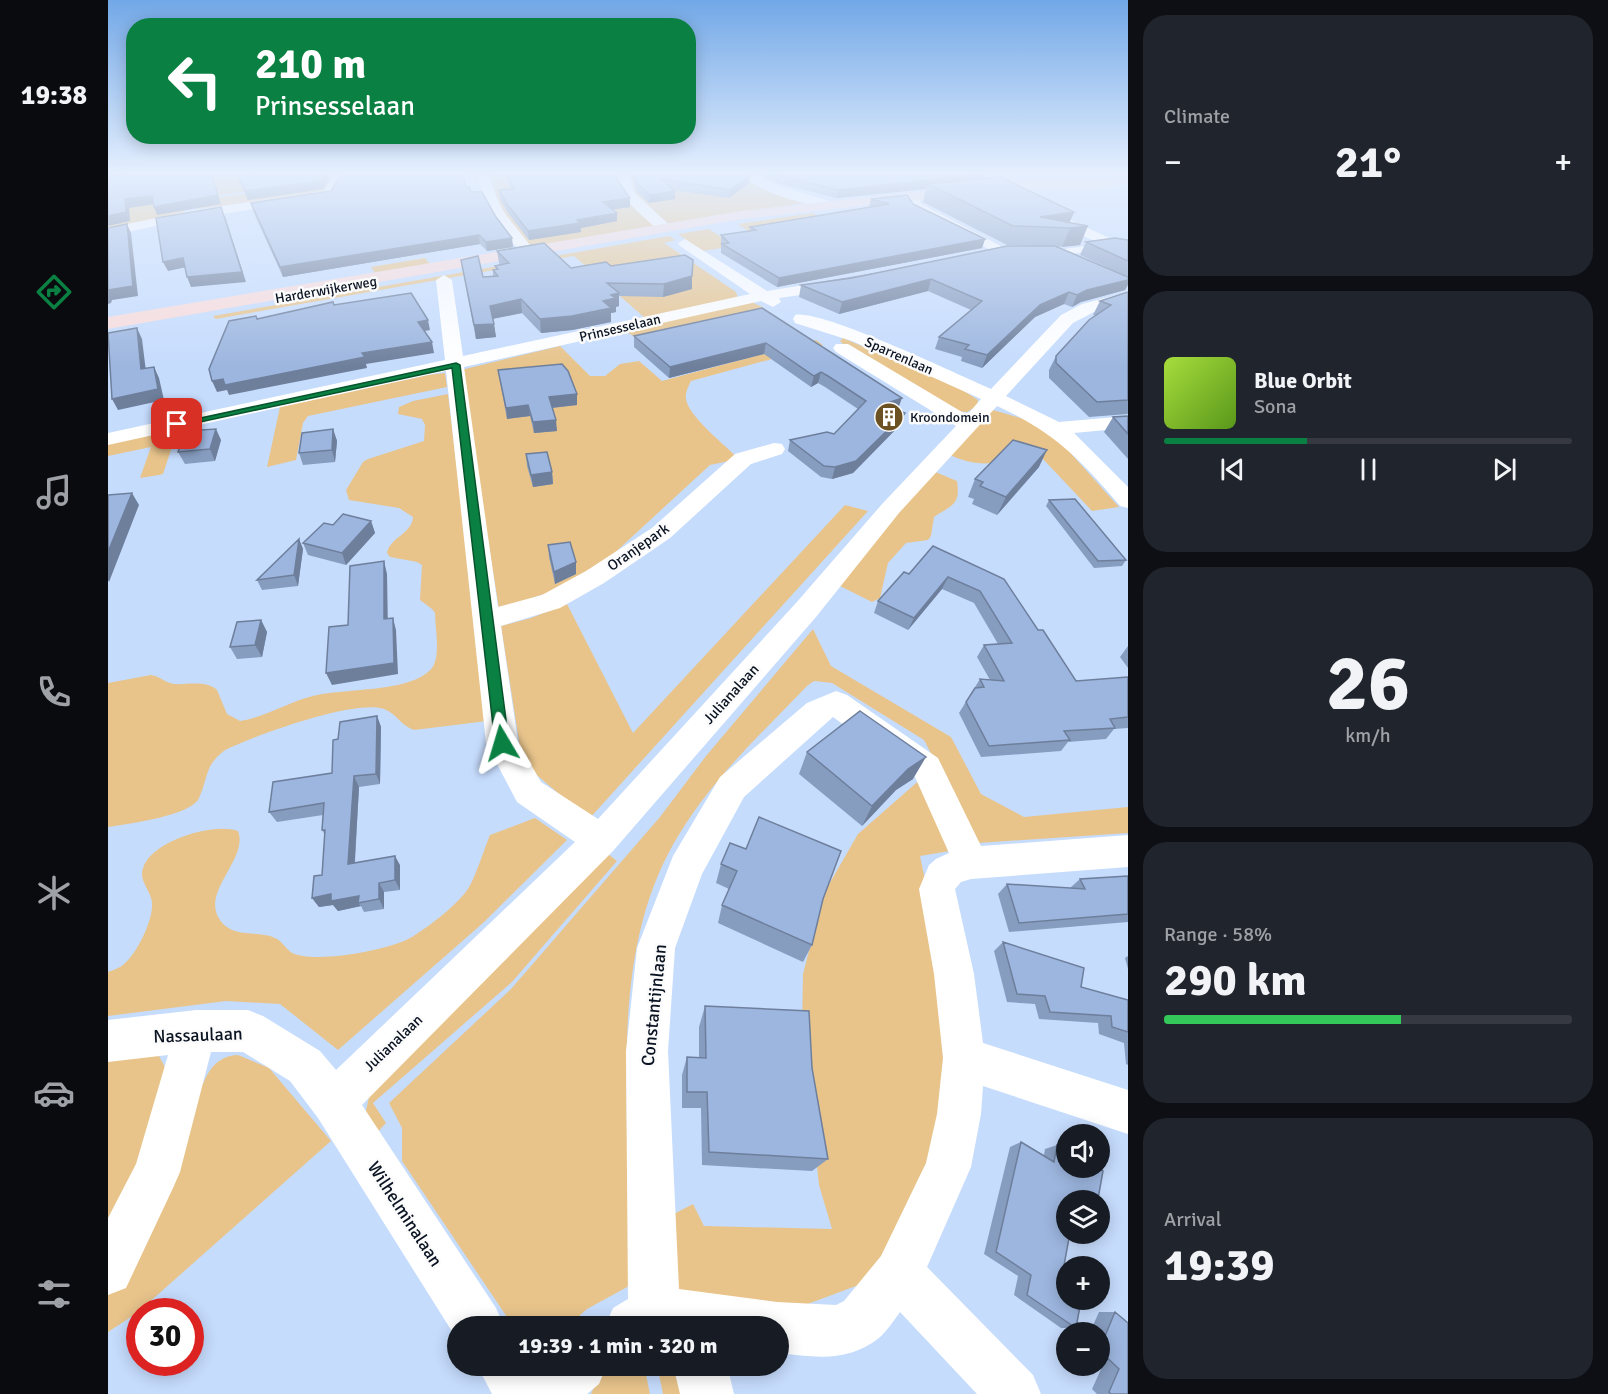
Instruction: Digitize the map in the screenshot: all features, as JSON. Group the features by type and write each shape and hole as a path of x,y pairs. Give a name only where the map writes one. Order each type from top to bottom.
{"main road":[{"name":"Harderwijkerweg","path":"108,325 616,236"},
{"name":"Harderwijkerweg","path":"108,325 632,236"}],"street":[{"path":"514,236 526,249"},
{"path":"977,236 1010,252 979,258"},
{"path":"1097,236 1121,247"},
{"name":"Sparrenlaan","path":"685,243 835,344 968,424"},
{"path":"1058,253 1121,247"},
{"path":"1042,250 1058,253 1086,266"},
{"path":"444,280 502,743 529,792 600,840"},
{"name":"Prinsesselaan","path":"108,439 456,365 763,296 860,280"},
{"name":"Julianalaan","path":"334,1102 600,840 806,610 891,508 1067,319 1125,287"},
{"name":"Sparrenlaan","path":"792,313 858,337 1058,428"},
{"path":"1058,428 1128,422"},
{"path":"1058,428 1074,440 1128,501"},
{"name":"Oranjepark","path":"487,620 551,602 595,577 661,533 743,459 774,449"},
{"name":"Constantijnlaan","path":"666,1316 646,1051 656,948 686,868 732,787 818,711 836,703 927,768 971,863"},
{"path":"789,1328 841,1331 862,1319 899,1274 948,1167 959,1114 964,1058 954,974 937,889 940,876 949,868 971,863 1128,851"},
{"path":"108,1270 157,1172 196,1031"},
{"name":"Nassaulaan","path":"108,1041 196,1031 248,1031 305,1066 334,1102"},
{"path":"964,1058 1128,1112"},
{"name":"Wilhelminalaan","path":"334,1102 472,1316"},
{"path":"899,1274 1014,1394"},
{"path":"511,1376 523,1394"},
{"path":"544,1394 566,1376"},
{"path":"703,1376 707,1394"}],"shaded area":[{"path":"519,236 596,236 530,247"},
{"path":"669,236 675,240 664,243 736,292 738,298 645,318 574,256 216,319 213,316"},
{"path":"681,236 720,236 735,246 702,251"},
{"path":"425,258 430,264 375,273 371,267"},
{"path":"752,302 764,308 635,337 625,331"},
{"path":"843,338 961,389 978,400 977,406 967,412 956,411 843,344 840,341"},
{"path":"816,340 823,345 691,381 686,394 688,406 700,422 739,459 710,465 609,558 575,584 499,609 461,370 560,346 590,376 605,376 620,364 639,361 662,381"},
{"path":"445,373 447,387 308,416 303,423 296,460 267,467 280,407"},
{"path":"448,394 487,721 414,730 392,713 370,707 304,720 225,750 210,766 199,798 184,810 158,818 108,827 108,683 151,675 174,684 207,685 217,690 227,714 240,721 313,696 409,682 432,668 437,649 435,613 420,600 422,565 390,557 387,553 392,543 409,528 413,517 399,508 349,500 346,490 363,462 424,441 425,425 422,419 398,414 399,407 413,401"},
{"path":"993,410 1024,419 1057,438 1119,507 1092,511 1043,459 1033,452 990,463 971,462 947,454"},
{"path":"193,425 190,437 174,441 163,474 140,478 151,447 108,456 108,444"},
{"path":"933,471 957,481 956,500 950,507 934,517 931,536 928,540 906,543 888,563 880,598 872,602 836,584"},
{"path":"845,505 868,511 589,819 533,772 521,754 501,626 531,618 567,604 633,733"},
{"path":"813,629 831,666 951,737 981,794 1024,817 1128,807 1128,833 978,843 924,740 832,683 814,681 807,686 739,756 693,813 662,867 648,903 638,940 628,1016 626,1094 629,1286 587,1309 579,1316 506,1316 402,1161 402,1128 389,1103 511,989 660,817 706,756"},
{"path":"923,777 950,851 920,856 937,937 945,1055 937,1126 919,1191 872,1280 805,1305 667,1295 668,1217 693,1204 704,1226 832,1229 819,1185 802,1028 803,974 824,893 858,834"},
{"path":"535,818 567,840 483,923 338,1050 280,1004 226,1001 108,1016 108,972 122,965 135,952 149,923 152,905 143,880 143,868 148,858 170,842 214,829 238,831 240,842 237,853 216,898 215,909 220,920 232,930 275,938 292,953 303,956 335,956 371,951 402,942 433,923 465,893 490,835"},
{"path":"608,854 617,861 512,982 373,1103 386,1123 372,1138 364,1119 372,1084"},
{"path":"108,1055 159,1056 166,1069 142,1161 108,1232"},
{"path":"238,1055 269,1068 331,1141 154,1298 126,1298 126,1320 108,1332 108,1293 199,1085 203,1084 216,1063"},
{"path":"600,1376 646,1376 650,1394 591,1394"},
{"path":"659,1376 686,1376 692,1394 663,1394"}],"building":[{"path":"108,236 128,236 133,286 108,290"},
{"path":"159,236 230,236 242,272 187,277 183,258 163,262"},
{"path":"266,236 472,236 280,267"},
{"path":"480,236 511,236 512,238 486,242"},
{"path":"722,236 979,236 985,239 779,278 722,244 729,243"},
{"path":"1115,238 1128,240 1128,261 1086,242"},
{"path":"544,243 571,268 606,262 611,266 685,255 693,260 692,276 664,284 607,283 619,293 611,295 616,298 603,301 611,308 572,316 540,319 521,299 490,306 494,324 474,325 461,260 478,256 483,277 498,276 493,270 498,269 495,266 509,263 497,251"},
{"path":"1007,246 1055,246 1128,277 1128,280 1087,290 1077,295 1069,292 1040,305 987,355 965,349 969,345 939,337 982,301 931,279 842,302 801,285 852,278"},
{"path":"1128,292 1128,400 1097,402 1056,363 1056,356 1089,320 1111,305 1100,301"},
{"path":"411,293 428,320 418,322 432,342 362,353 365,357 225,385 223,379 212,381 209,369 229,321 256,316 257,319 333,302 334,305"},
{"path":"762,308 902,398 882,405 905,413 856,461 835,467 824,466 790,440 827,432 834,434 866,401 821,372 814,376 766,343 670,367 634,336"},
{"path":"137,328 141,369 154,367 158,389 112,399 108,333"},
{"path":"562,364 568,371 577,394 549,397 556,420 533,422 528,405 506,408 498,370"},
{"path":"1128,416 1128,434 1113,417"},
{"path":"216,429 210,449 178,452 186,431"},
{"path":"333,429 332,450 299,453 302,433"},
{"path":"1013,440 1047,450 1006,497 980,486 983,482 975,479"},
{"path":"547,452 552,472 531,475 526,454"},
{"path":"132,493 108,552 108,495"},
{"path":"1075,499 1126,560 1098,561 1049,500"},
{"path":"343,514 371,521 342,553 303,543 324,523 333,525"},
{"path":"299,539 294,575 257,580"},
{"path":"570,542 576,562 554,572 548,545"},
{"path":"933,546 1004,579 1038,630 1043,630 1076,681 1128,677 1128,717 1110,719 1115,728 1064,731 1070,740 989,746 966,702 975,688 984,687 980,679 1004,681 984,645 1012,643 980,591 948,577 914,618 878,601 904,572 909,574"},
{"path":"384,561 384,619 393,618 394,663 326,673 329,627 348,625 350,566"},
{"path":"261,620 255,645 230,647 237,622"},
{"path":"860,711 926,757 908,769 872,806 807,752"},
{"path":"377,716 376,774 354,776 348,864 395,856 395,880 379,883 379,899 358,903 359,896 331,901 331,894 312,898 314,876 322,875 324,803 269,812 273,782 332,773 333,740 338,739 340,722"},
{"path":"759,817 841,851 823,899 812,945 722,905 737,871 721,864 730,843 746,849"},
{"path":"1128,876 1128,914 1019,923 1007,884 1085,889 1080,879"},
{"path":"1003,942 1084,968 1081,987 1128,1000 1128,1032 1112,1027 1111,1016 1050,1012 1045,996 1017,994"},
{"path":"705,1006 809,1011 812,1068 828,1159 709,1152 707,1092 687,1092 687,1057 706,1058"},
{"path":"1021,1142 1054,1162 1056,1151 1056,1178 1102,1178 1100,1190 1056,1190 1056,1244 1068,1244 1066,1256 1056,1256 1056,1310 1079,1310 1077,1322 1067,1322 1027,1295 1031,1275 996,1252"},
{"path":"1115,1312 1128,1323 1128,1394 1109,1392 1119,1369 1110,1360 1110,1324"}],"place":[{"name":"Kroondomein","path":"889,417"}],"route":[{"path":"177,424 456,365 502,743"}]}
